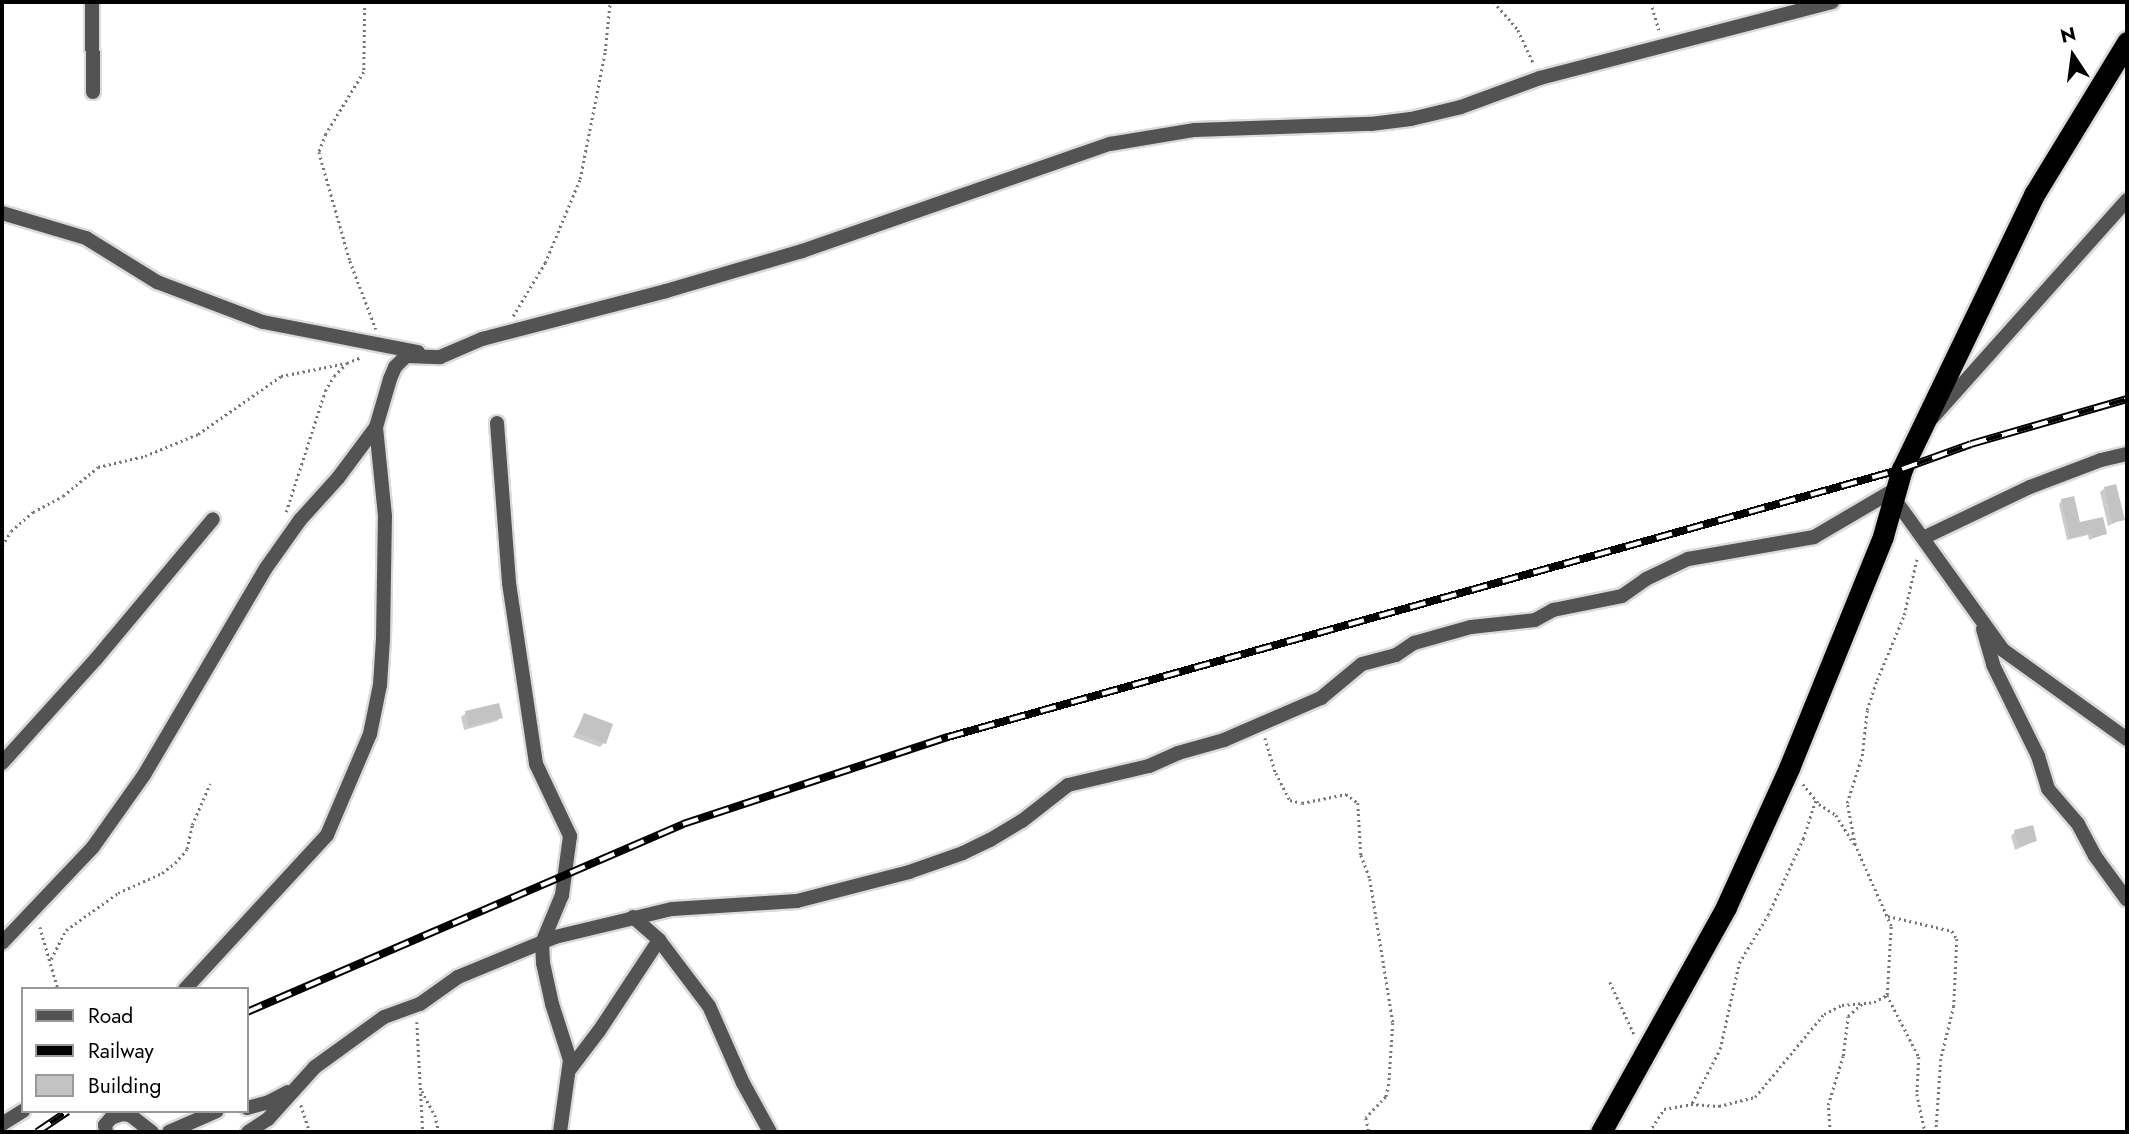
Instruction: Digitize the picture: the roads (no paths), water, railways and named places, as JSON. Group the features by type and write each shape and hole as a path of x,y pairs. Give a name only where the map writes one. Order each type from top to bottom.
{"highway":[{"path":"1601,1132 1726,907 1789,768 1883,536 1894,494 1921,431 2035,193 2127,42"}],"street":[{"path":"92,2 93,92"},
{"path":"2,943 93,847 144,775 265,568 376,427 395,367 407,356 440,357 482,339 802,251 1110,144 1195,130 1371,124 1411,119 1461,107 1539,78 1832,2"},
{"path":"1921,431 2127,200"},
{"path":"2,213 86,238 158,282 262,322 318,335 381,342 440,357"},
{"path":"497,423 509,583 536,764 539,775 564,818 570,836 562,895 542,943 544,971 570,1069 560,1132"},
{"path":"187,987 327,835 370,734 380,685 383,639 385,516 376,427"},
{"path":"1923,538 2030,487 2101,460 2127,454"},
{"path":"248,1132 268,1119 314,1067 384,1017 417,1005 458,977 542,943 633,917 710,905 797,901 909,872 963,853 990,840 1023,821 1068,785 1156,764 1178,753 1224,740 1330,693 1363,664 1396,654 1414,643 1471,627 1535,620 1553,610 1622,596 1646,579 1688,559 1814,537 1894,494 1979,618 2012,659 2127,739"},
{"path":"2,763 96,659 213,519"},
{"path":"1979,618 1993,665 2038,756 2045,783 2078,824 2095,856 2127,900"},
{"path":"633,917 659,940 709,1006 743,1083 770,1132"},
{"path":"570,1069 599,1031 659,940"},
{"path":"248,1108 269,1102 295,1089"},
{"path":"2,1124 21,1112"},
{"path":"169,1132 212,1113"},
{"path":"106,1132 106,1125 111,1118 122,1114 130,1115 152,1132"}],"railway":[{"path":"248,1012 683,824 948,737 1902,469 1971,444 2127,399"},
{"path":"37,1132 65,1113"}]}
